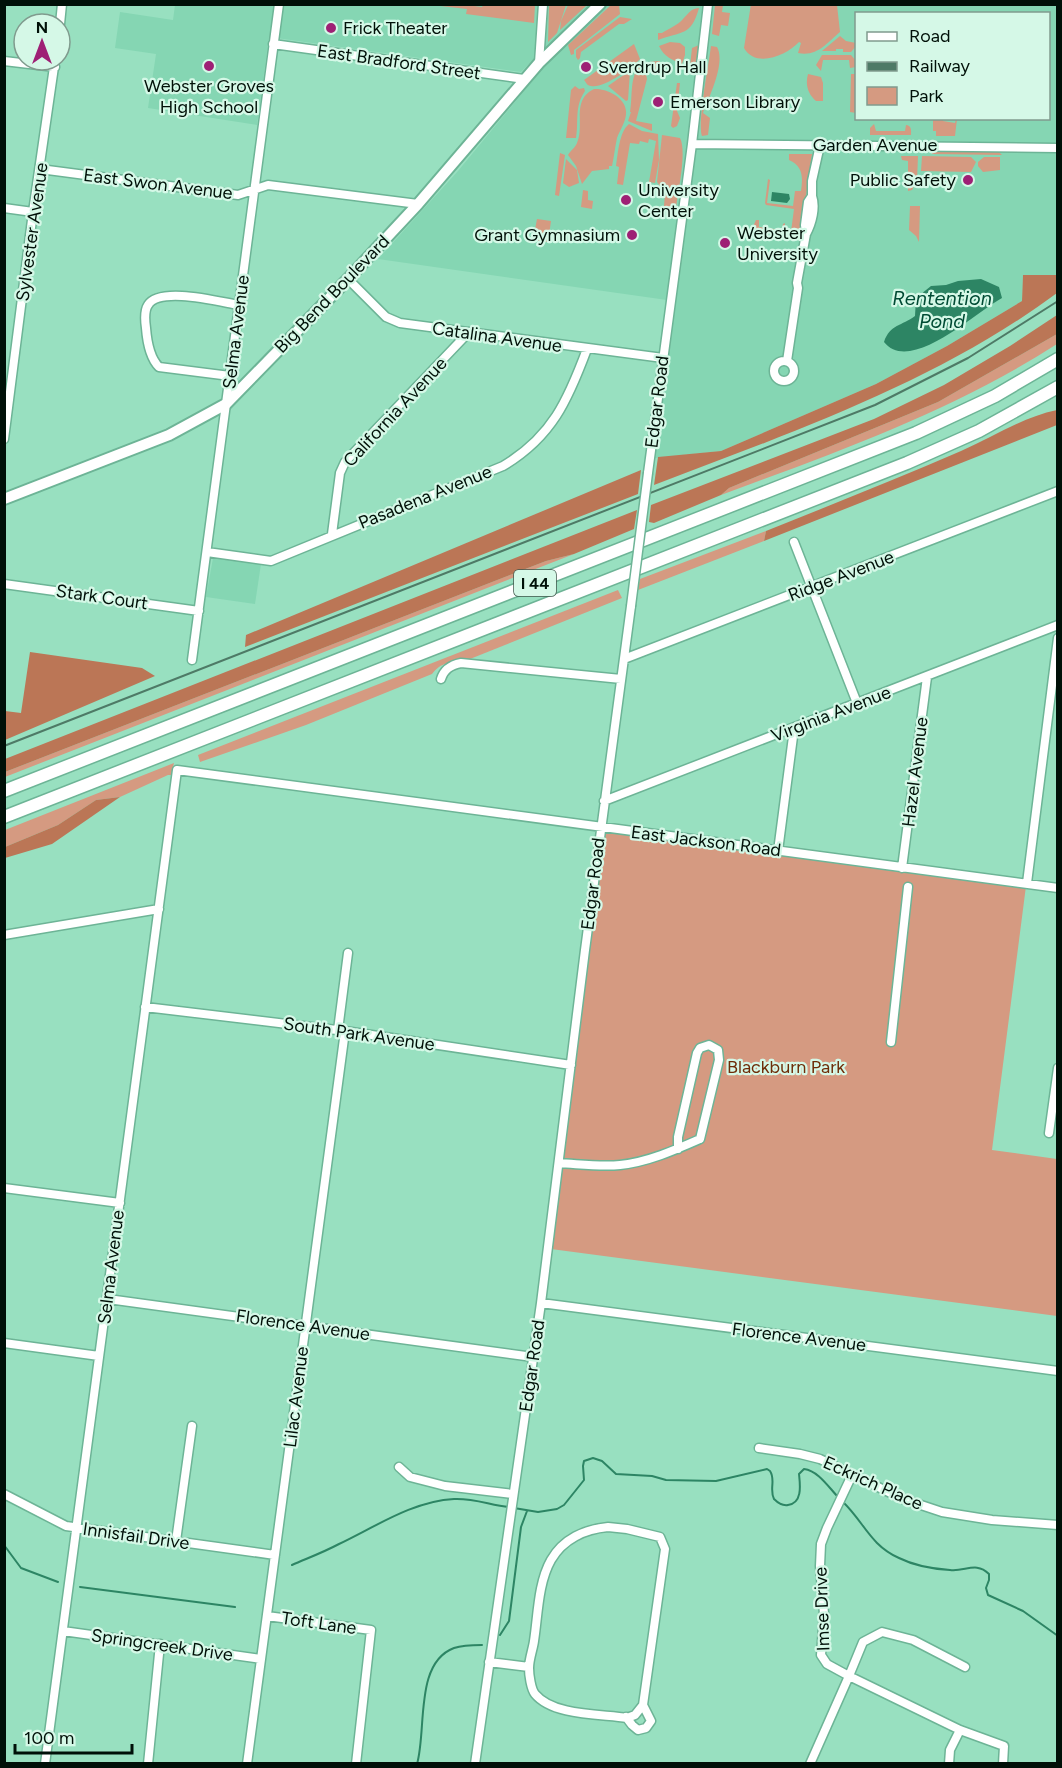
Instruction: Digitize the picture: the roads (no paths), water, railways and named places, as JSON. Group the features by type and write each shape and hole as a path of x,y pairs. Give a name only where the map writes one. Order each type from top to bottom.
{"highway":[{"name":"I 44","path":"4,790 916,433 995,396 1058,359"},
{"name":"I 44","path":"4,817 907,463 979,431 1058,387"}],"main road":[{"name":"Big Bend Boulevard","path":"4,499 169,435 226,404 418,204 524,79 600,4"}],"street":[{"name":"Selma Avenue","path":"192,660 279,4"},
{"path":"539,63 543,4"},
{"name":"Edgar Road","path":"475,1764 534,1357 600,828 692,144 708,4"},
{"name":"East Bradford Street","path":"273,44 524,79"},
{"name":"Sylvester Avenue","path":"4,439 33,212 54,72"},
{"name":"Garden Avenue","path":"692,144 819,149 1058,148"},
{"path":"787,361 801,254 806,234 808,202 812,196 812,182 819,149"},
{"name":"East Swon Avenue","path":"40,169 238,195 267,185 418,204"},
{"path":"4,208 33,212"},
{"name":"Catalina Avenue","path":"348,279 386,317 393,321 663,358"},
{"path":"231,376 159,367 154,362 151,353 145,315 151,301 164,296 239,305"},
{"name":"California Avenue","path":"332,534 340,473 345,462 469,332"},
{"name":"Pasadena Avenue","path":"207,552 271,561 332,534 503,466 521,455 538,440 560,413 587,349"},
{"name":"Ridge Avenue","path":"624,659 1058,491"},
{"path":"794,542 857,703"},
{"name":"Stark Court","path":"4,584 199,610"},
{"name":"Virginia Avenue","path":"604,801 1058,625"},
{"path":"1027,884 1058,638"},
{"path":"441,679 443,672 461,663 621,679"},
{"name":"Hazel Avenue","path":"902,868 927,677"},
{"path":"778,851 794,729"},
{"name":"Selma Avenue","path":"45,1764 177,770"},
{"name":"East Jackson Road","path":"177,770 1058,888"},
{"path":"891,1042 909,887"},
{"path":"4,935 159,909"},
{"name":"Lilac Avenue","path":"247,1764 305,1326 341,1030 348,953"},
{"name":"South Park Avenue","path":"145,1007 341,1030 571,1065"},
{"path":"559,1164 619,1165 648,1159 678,1149 700,1139 719,1060 718,1050 709,1045 700,1048 697,1053 678,1137 678,1149"},
{"path":"1049,1133 1058,1068"},
{"path":"4,1188 120,1203"},
{"name":"Florence Avenue","path":"108,1299 534,1357"},
{"name":"Florence Avenue","path":"541,1303 1058,1371"},
{"path":"4,1343 99,1356"},
{"path":"176,1541 192,1426"},
{"name":"Eckrich Place","path":"759,1448 820,1459 903,1499 942,1512 973,1518 1058,1525"},
{"path":"399,1467 410,1477 512,1503"},
{"name":"Imse Drive","path":"852,1475 821,1544 820,1566 824,1614 821,1655 827,1664 849,1676 960,1730 1004,1746 1002,1764"},
{"name":"Innisfail Drive","path":"4,1494 66,1526 275,1555"},
{"path":"594,1528 627,1529 660,1537 665,1549 643,1705 635,1715 626,1717 570,1711 549,1706 534,1693 529,1667 545,1574 551,1559 561,1546 594,1528"},
{"name":"Toft Lane","path":"267,1616 371,1630 356,1764"},
{"name":"Springcreek Drive","path":"63,1631 261,1659"},
{"path":"810,1764 863,1642 882,1632 913,1640 965,1667"},
{"path":"148,1764 160,1644"},
{"path":"489,1662 529,1667"},
{"path":"626,1717 638,1730 646,1728 651,1721 643,1705"},
{"path":"949,1764 950,1750 960,1730"}],"water":[{"path":"772,192 789,194 790,199 787,203 771,201"},
{"name":"Rentention Pond","path":"981,279 999,287 1002,298 960,327 943,338 910,351 895,350 884,342 893,328 915,316 916,298 931,286"}],"waterway":[{"path":"514,1508 538,1512 557,1509 564,1505 584,1480 584,1461 593,1458 602,1461 616,1474 652,1476 666,1480 716,1481 767,1469 772,1474 774,1499 786,1505 796,1501 800,1488 799,1474 804,1469 819,1476 839,1498"},
{"path":"292,1565 424,1504 461,1499 509,1507"},
{"path":"843,1502 874,1540 889,1553 911,1563 931,1568 955,1570 980,1568 989,1574 986,1588 988,1595 1023,1611 1058,1636"},
{"path":"500,1635 509,1621 521,1527 527,1511"},
{"path":"4,1545 21,1568 58,1582"},
{"path":"80,1587 235,1607"},
{"path":"417,1764 424,1699 427,1682 433,1668 441,1656 454,1648 482,1645"}],"railway":[{"path":"4,746 875,405 968,358 1058,301"}],"place":[{"name":"Frick Theater","path":"331,28"},
{"name":"Webster Groves High School","path":"209,66"},
{"name":"Sverdrup Hall","path":"586,67"},
{"name":"Emerson Library","path":"658,102"},
{"name":"Public Safety","path":"968,180"},
{"name":"University Center","path":"626,200"},
{"name":"Grant Gymnasium","path":"632,235"},
{"name":"Webster University","path":"725,243"}],"park label":[{"name":"Blackburn Park","path":"786,1067"}]}
